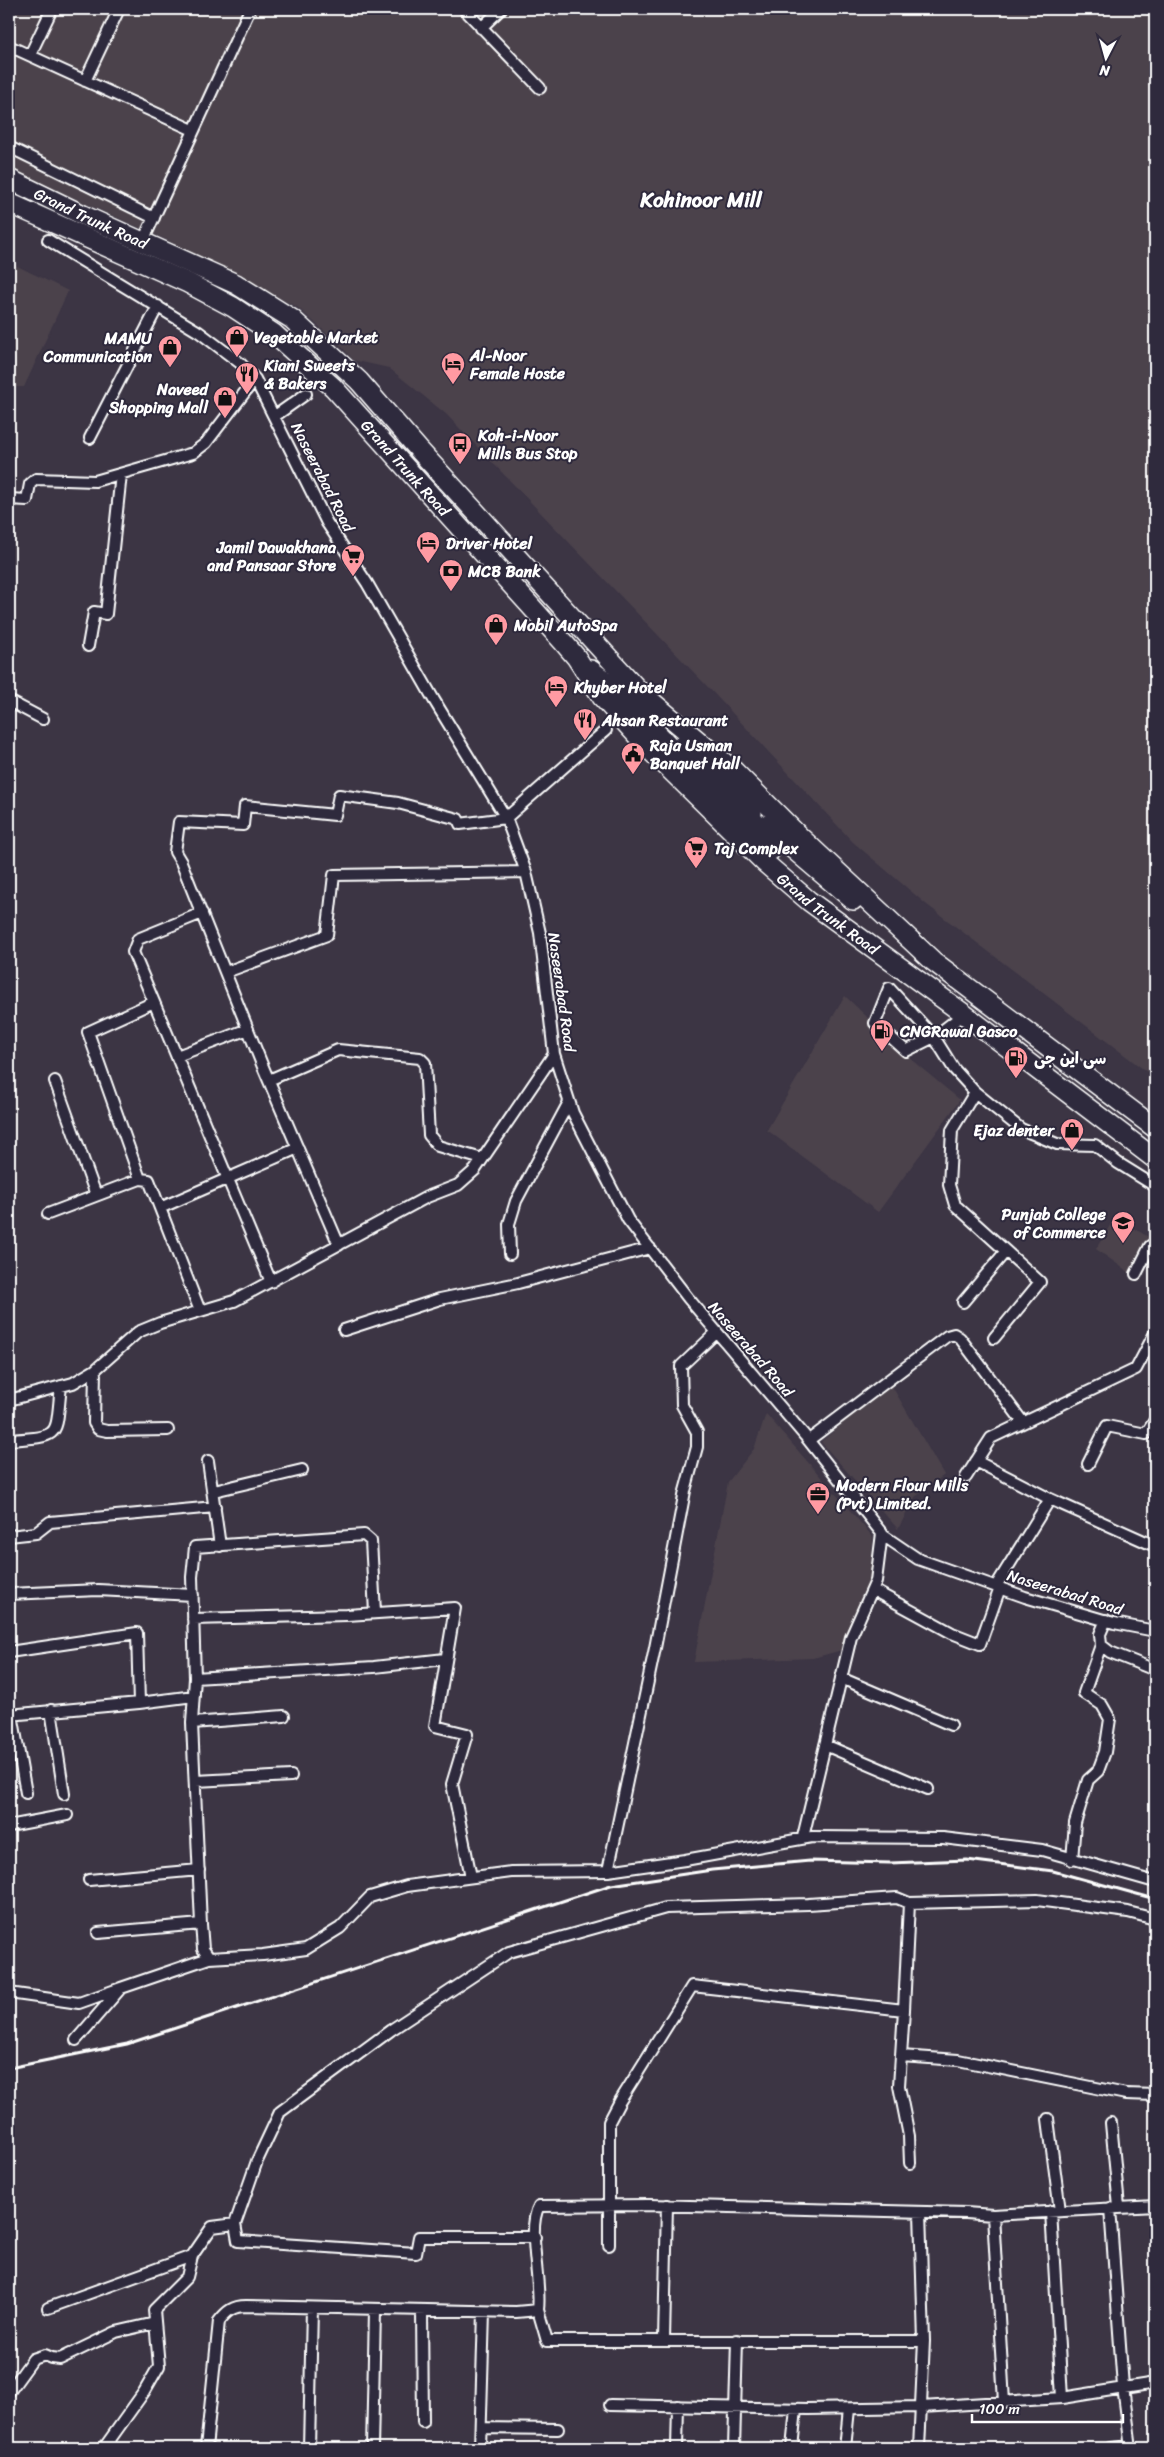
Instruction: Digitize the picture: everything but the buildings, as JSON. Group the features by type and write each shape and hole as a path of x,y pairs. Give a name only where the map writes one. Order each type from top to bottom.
{"highway":[{"name":"Grand Trunk Road","path":"9,178 87,217 236,284 292,319 335,357 639,691 734,772 797,834 933,961 1155,1128"},
{"name":"Grand Trunk Road","path":"9,203 188,283 233,307 274,334 333,387 576,657 602,697 654,754 764,862 809,901 964,1014 1155,1159"},
{"path":"576,657 612,686 720,798 741,824 750,822 752,813 698,758 639,691"},
{"path":"897,965 774,855 754,835 754,828 765,825 842,892 933,961"}],"street":[{"path":"30,55 52,9"},
{"path":"85,81 119,9"},
{"path":"143,241 248,9"},
{"path":"464,9 540,88"},
{"path":"481,28 501,9"},
{"path":"9,46 194,130"},
{"path":"9,147 154,218"},
{"name":"Naseerabad Road","path":"48,240 198,332 240,363 255,379 327,523 367,583 434,700 506,818 526,872 540,933 554,1054 569,1102 628,1220 650,1248 717,1332 809,1440 882,1532 918,1559 998,1587 1106,1620 1146,1631 1155,1631"},
{"path":"90,438 158,306"},
{"path":"9,499 27,500 30,484 36,479 95,481 193,453 206,443 255,379"},
{"path":"275,416 306,394"},
{"path":"88,646 94,612 106,614 122,474"},
{"path":"9,701 43,719"},
{"path":"339,1245 269,1080 181,862 175,852 179,822 244,825 245,806 335,815 339,795 398,803 458,819 460,824 506,818 606,730"},
{"path":"226,972 327,935 334,875 526,872"},
{"path":"202,913 138,939 134,945 133,952 271,1282"},
{"path":"964,1014 934,1037 906,1051 875,1023 890,988 934,1037 954,1069 975,1092 1022,1129 1058,1144 1095,1144 1118,1163 1155,1186"},
{"path":"140,1179 88,1032 154,1002"},
{"path":"177,1056 248,1029"},
{"path":"269,1080 338,1050 420,1058 425,1063 429,1135 438,1146 482,1159"},
{"path":"9,1400 73,1383 95,1370 138,1332 234,1301 427,1197 458,1186 466,1180 482,1159 554,1054"},
{"path":"55,1081 96,1195"},
{"path":"975,1092 952,1130 949,1185 955,1205 1040,1282 994,1338"},
{"path":"510,1254 509,1224 516,1201 569,1102"},
{"path":"160,1208 298,1148"},
{"path":"48,1214 140,1179 149,1180 200,1311"},
{"path":"1136,1274 1150,1246 1155,1243"},
{"path":"344,1330 440,1299 518,1283 650,1248"},
{"path":"963,1302 1006,1252"},
{"path":"608,1870 655,1648 685,1491 697,1447 697,1432 682,1405 681,1366 717,1332"},
{"path":"809,1440 947,1336 954,1334 960,1338 1022,1421"},
{"path":"966,1477 991,1438 1022,1421 1136,1369 1155,1334"},
{"path":"95,1370 94,1423 98,1429 107,1431 168,1430"},
{"path":"9,1440 47,1438 52,1434 56,1428 61,1386"},
{"path":"1088,1464 1104,1428 1107,1426 1146,1434 1155,1420"},
{"path":"208,1461 214,1492 220,1546"},
{"path":"976,1461 1050,1499 1131,1537 1155,1546"},
{"path":"214,1492 302,1470"},
{"path":"873,1590 952,1633 980,1644 998,1587 1050,1499"},
{"path":"9,1536 36,1533 43,1525 50,1522 216,1507"},
{"path":"803,1837 851,1637 876,1581 882,1532"},
{"path":"209,1958 204,1949 201,1924 192,1723 195,1678 192,1595 195,1547 364,1535 371,1541 375,1612"},
{"path":"9,1594 98,1590 192,1595"},
{"path":"193,1619 455,1608 435,1726 467,1734 452,1784 470,1877"},
{"path":"1072,1860 1075,1823 1088,1780 1098,1771 1104,1752 1110,1719 1102,1705 1084,1693 1101,1645 1100,1634 1106,1620"},
{"path":"9,1652 137,1633 139,1704"},
{"path":"1101,1645 1110,1652 1155,1670"},
{"path":"195,1678 374,1667 446,1659"},
{"path":"841,1678 951,1725"},
{"path":"26,1793 10,1715 139,1704 194,1696"},
{"path":"51,1710 64,1794"},
{"path":"192,1723 284,1716"},
{"path":"825,1745 928,1789"},
{"path":"196,1781 291,1776"},
{"path":"9,1826 67,1815"},
{"path":"9,1993 79,2003 209,1958 263,1955 306,1949 340,1928 370,1897 407,1886 511,1872 608,1870 685,1860 803,1837 943,1838 1042,1850 1155,1882"},
{"path":"89,1880 199,1870"},
{"path":"535,2237 419,2237 416,2253 238,2241 235,2224 257,2161 280,2112 391,2030 509,1952 666,1908 808,1904 896,1898 909,1903 1037,1900 1128,1912 1155,1919"},
{"path":"909,1903 899,2086 909,2136 910,2162"},
{"path":"98,1933 201,1924"},
{"path":"609,2245 609,2122 620,2101 692,1986 904,2010"},
{"path":"76,2040 121,1988"},
{"path":"901,2056 958,2060 1126,2094 1155,2095"},
{"path":"1048,2119 1055,2211 1062,2398"},
{"path":"1110,2448 1131,2447 1123,2387 1111,2122"},
{"path":"924,2341 548,2341 538,2310 535,2237 538,2206 667,2206 993,2215 1155,2206"},
{"path":"664,2340 667,2206"},
{"path":"919,2448 924,2341 920,2212"},
{"path":"993,2215 1004,2402"},
{"path":"104,2448 144,2392 159,2366 154,2310 186,2277 192,2256 212,2227 235,2224"},
{"path":"48,2308 192,2256"},
{"path":"206,2448 218,2321 237,2306 484,2312 538,2310"},
{"path":"309,2448 312,2308"},
{"path":"372,2448 375,2310"},
{"path":"422,2311 423,2422"},
{"path":"480,2448 484,2312"},
{"path":"9,2392 32,2359 45,2355 60,2359 116,2332 155,2322"},
{"path":"734,2448 737,2340"},
{"path":"610,2405 734,2406 796,2409 922,2407 1062,2398 1155,2383"},
{"path":"677,2448 678,2406"},
{"path":"792,2448 796,2409"},
{"path":"845,2448 849,2409"},
{"path":"481,2428 558,2430"}],"shaded area":[{"path":"9,9 1155,9 1155,1078 926,904 853,842 706,685 446,414 389,368 353,360 342,347 297,307 167,240 9,169"},
{"path":"9,262 68,291 24,387 9,387"},
{"path":"845,996 914,1062 960,1100 878,1212 767,1130"},
{"name":"Punjab College of Commerce","path":"1115,1217 1150,1238 1130,1273 1096,1249"},
{"path":"890,1383 944,1475 915,1497 898,1529 821,1442"},
{"path":"766,1414 873,1537 870,1579 842,1650 813,1658 694,1662 728,1482 754,1449"}],"railway":[{"path":"9,2068 127,2044 611,1885 712,1870 810,1861 890,1863 967,1860 1053,1871 1155,1899"}],"place":[{"name":"Vegetable Market","path":"237,358"},
{"name":"MAMU Communication","path":"170,368"},
{"name":"Al-Noor Female Hoste","path":"453,385"},
{"name":"Kiani Sweets & Bakers","path":"247,395"},
{"name":"Naveed Shopping Mall","path":"225,419"},
{"name":"Koh-i-Noor Mills Bus Stop","path":"460,465"},
{"name":"Driver Hotel","path":"428,564"},
{"name":"Jamil Dawakhana and Pansaar Store","path":"353,577"},
{"name":"MCB Bank","path":"451,592"},
{"name":"Mobil AutoSpa","path":"496,646"},
{"name":"Khyber Hotel","path":"556,708"},
{"name":"Ahsan Restaurant","path":"585,741"},
{"name":"Raja Usman Banquet Hall","path":"633,775"},
{"name":"Taj Complex","path":"696,869"},
{"name":"CNGRawal Gasco","path":"882,1052"},
{"name":"سی این جی","path":"1016,1079"},
{"name":"Ejaz denter","path":"1072,1151"},
{"name":"Punjab College of Commerce","path":"1123,1244"},
{"name":"Modern Flour Mills (Pvt) Limited.","path":"818,1515"}],"district":[{"name":"Kohinoor Mill","path":"701,200"}]}
